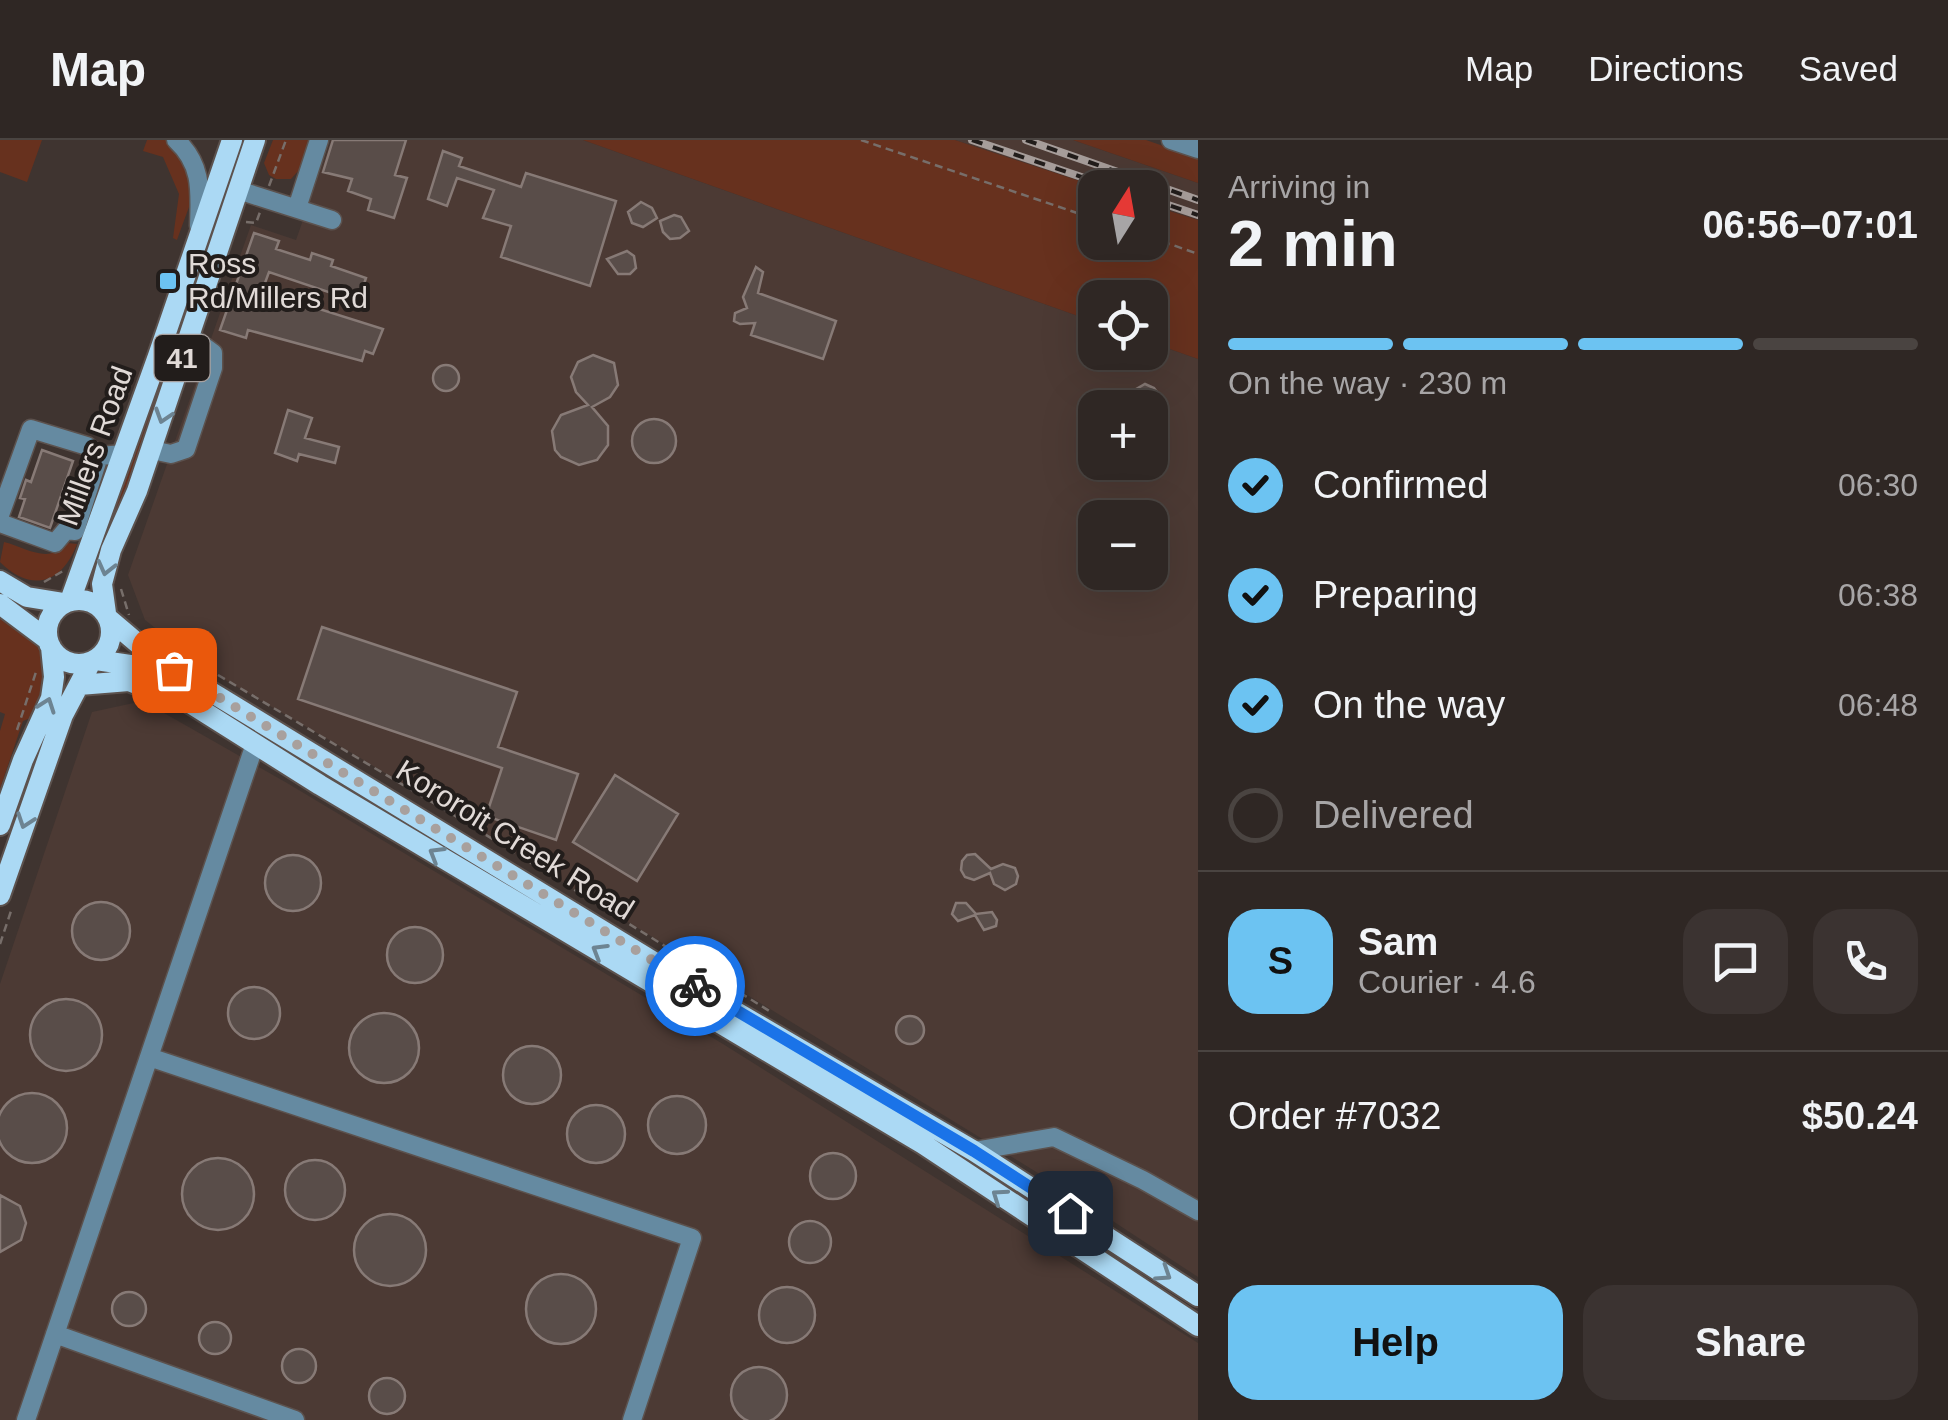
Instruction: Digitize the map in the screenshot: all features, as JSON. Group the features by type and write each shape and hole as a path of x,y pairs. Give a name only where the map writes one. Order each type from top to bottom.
{"main road":[{"name":"Millers Road","path":"67,602 89,553 232,140"},
{"name":"Millers Road","path":"108,616 104,573 152,450 255,140"},
{"path":"0,581 27,597 90,601 108,616 110,642 93,661 63,715 0,895"},
{"path":"0,825 51,698 54,676 50,617 67,602"},
{"path":"0,604 50,643 64,660 93,661"},
{"name":"Kororoit Creek Road","path":"108,616 149,653 726,1006 974,1151 1195,1311"},
{"name":"Kororoit Creek Road","path":"93,661 144,670 254,744 1195,1311"},
{"path":"79,685 129,681 203,710"},
{"path":"254,717 254,744"},
{"path":"520,904 532,884"}],"street":[{"path":"176,140 190,153 198,172 198,237"},
{"path":"297,208 319,140"},
{"path":"1171,140 1198,150"},
{"path":"238,190 332,220"},
{"name":"Millers Road","path":"152,450 171,454 186,449 214,368 213,354 190,336"},
{"path":"0,515 31,428 87,446 99,456 124,454"},
{"path":"75,530 99,456"},
{"path":"0,523 55,543 66,530 75,530 82,535 89,553"},
{"path":"26,1420 254,744"},
{"path":"148,1057 692,1238 632,1420"},
{"path":"974,1151 1054,1137 1198,1211"},
{"path":"55,1334 295,1420"}],"path":[{"path":"265,199 286,140"},
{"path":"860,140 1078,213"},
{"path":"1168,243 1198,254"},
{"path":"213,672 776,1014"},
{"path":"1031,1168 1078,1198"}],"shaded area":[{"path":"0,140 42,140 27,182 0,172"},
{"path":"147,140 168,140 181,153 193,176 192,198 177,240 173,238 179,194 163,157 143,151"},
{"path":"240,140 248,140 96,587 90,584 91,573"},
{"path":"273,140 309,140 300,169 291,179 269,175 264,163"},
{"path":"331,140 583,140 1078,316 1078,370 1168,370 1168,348 1198,359 1198,1277 1064,1189 357,756 213,673 145,620 128,575 251,225 296,240"},
{"path":"583,140 955,140 1078,180 1078,260 1168,260 1168,211 1198,220 1198,359 1168,348 1168,280 1078,280 1078,316"},
{"path":"955,140 1073,140 1160,170 1078,170 1078,180"},
{"path":"1073,140 1146,140 1198,158 1198,183"},
{"path":"1168,173 1198,183 1198,220 1168,211"},
{"path":"4,542 45,554 68,543 77,544 63,568 44,580 34,580 23,578 0,562"},
{"path":"0,613 38,642 43,653 45,694 33,717 23,721 0,789 0,731 5,714 0,712"},
{"path":"143,701 723,1044 1198,1343 1198,1420 0,1420 0,984 92,712"}],"building":[{"path":"333,140 406,140 395,175 407,178 394,218 368,210 371,199 348,191 352,179 323,172"},
{"path":"443,151 462,158 459,166 521,187 526,173 616,201 590,286 501,257 511,226 483,218 494,190 457,178 447,206 428,199"},
{"path":"641,202 652,208 657,218 643,227 632,223 628,212"},
{"path":"674,215 681,217 689,231 670,239 660,221"},
{"path":"254,233 279,241 276,249 310,260 312,253 333,260 331,266 366,278 358,302 269,272 262,291 383,329 373,354 365,351 362,361 248,330 246,338 220,330"},
{"path":"627,251 634,256 636,268 630,274 618,274 607,259"},
{"path":"756,267 763,272 758,293 836,321 823,359 751,335 755,323 734,321 735,313 747,308 743,297"},
{"path":"593,355 614,363 618,385 610,397 592,407 608,426 608,445 597,460 579,465 555,450 552,431 561,415 588,405 576,392 571,377 578,362"},
{"path":"446,365 455,369 459,378 455,387 446,391 437,387 433,378 437,369"},
{"path":"1145,384 1156,390 1134,390"},
{"path":"288,410 312,418 305,438 339,447 335,463 299,454 297,461 275,453"},
{"path":"654,419 670,425 676,441 670,457 654,463 638,457 632,441 638,425"},
{"path":"42,450 73,461 50,528 19,517 26,480 31,482"},
{"path":"322,627 517,692 498,747 578,774 556,840 486,816 502,768 298,699"},
{"path":"615,775 678,814 637,881 573,842"},
{"path":"975,854 991,869 1003,864 1015,868 1016,884 1005,890 994,884 990,873 974,880 965,877 962,861"},
{"path":"293,855 313,863 321,883 313,903 293,911 273,903 265,883 273,863"},
{"path":"101,902 121,911 130,931 121,951 101,960 81,951 72,931 81,911"},
{"path":"956,903 966,903 976,914 992,912 996,926 984,930 975,915 958,921 952,914"},
{"path":"415,927 435,935 443,955 435,975 415,983 395,975 387,955 395,935"},
{"path":"254,987 273,994 280,1013 273,1032 254,1039 235,1032 228,1013 235,994"},
{"path":"66,999 92,1009 102,1035 92,1061 66,1071 40,1061 30,1035 40,1009"},
{"path":"384,1013 409,1023 419,1048 409,1073 384,1083 359,1073 349,1048 359,1023"},
{"path":"910,1016 920,1020 924,1030 920,1040 910,1044 900,1040 896,1030 900,1020"},
{"path":"532,1046 552,1055 561,1075 552,1095 532,1104 512,1095 503,1075 512,1055"},
{"path":"18,1095 46,1095 65,1114 65,1142 46,1161 18,1161 -1,1142 -1,1114"},
{"path":"677,1096 698,1104 706,1125 698,1146 677,1154 656,1146 648,1125 656,1104"},
{"path":"596,1105 616,1114 625,1134 616,1154 596,1163 576,1154 567,1134 576,1114"},
{"path":"833,1153 849,1160 856,1176 849,1192 833,1199 817,1192 810,1176 817,1160"},
{"path":"218,1158 232,1160 244,1168 252,1180 252,1208 244,1220 232,1228 218,1230 204,1228 192,1220 184,1208 182,1194 184,1180 192,1168 204,1160"},
{"path":"315,1160 337,1168 345,1190 337,1212 315,1220 293,1212 285,1190 293,1168"},
{"path":"0,1195 20,1206 26,1223 21,1240 0,1252"},
{"path":"390,1214 415,1225 426,1250 415,1275 390,1286 365,1275 354,1250 365,1225"},
{"path":"810,1221 825,1227 831,1242 825,1257 810,1263 795,1257 789,1242 795,1227"},
{"path":"561,1274 575,1276 586,1284 594,1295 594,1323 586,1334 575,1342 561,1344 547,1342 536,1334 528,1323 526,1309 528,1295 536,1284 547,1276"},
{"path":"787,1287 807,1295 815,1315 807,1335 787,1343 767,1335 759,1315 767,1295"},
{"path":"129,1292 141,1297 146,1309 141,1321 129,1326 117,1321 112,1309 117,1297"},
{"path":"215,1322 226,1327 231,1338 226,1349 215,1354 204,1349 199,1338 204,1327"},
{"path":"299,1349 311,1354 316,1366 311,1378 299,1383 287,1378 282,1366 287,1354"},
{"path":"748,1369 770,1369 785,1384 785,1406 770,1421 748,1421 733,1406 733,1384"},
{"path":"387,1378 400,1383 405,1396 400,1409 387,1414 374,1409 369,1396 374,1383"}],"railway":[{"path":"972,140 1078,176"},
{"path":"1026,140 1198,200"},
{"path":"1168,205 1198,215"}],"way so far":[{"path":"174,670 695,986"}],"place":[{"name":"Ross Rd/Millers Rd","path":"168,281"}],"route":[{"path":"695,986 974,1151 1070,1213"}]}
